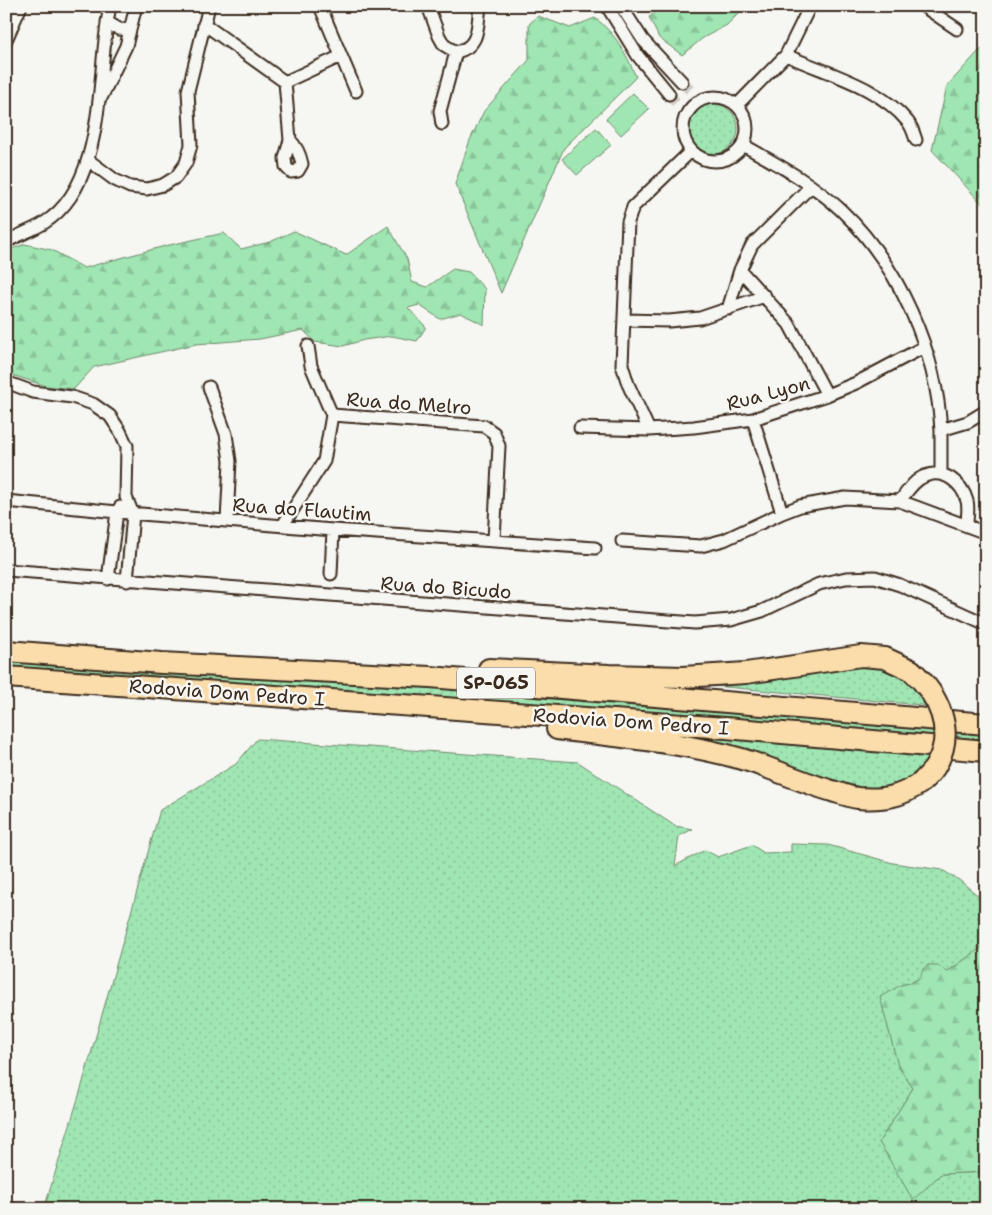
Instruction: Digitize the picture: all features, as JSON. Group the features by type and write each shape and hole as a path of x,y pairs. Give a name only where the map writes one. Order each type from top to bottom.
{"highway":[{"name":"Rodovia Dom Pedro I","path":"6,650 152,662 430,678 986,724"},
{"path":"260,668 381,664 683,677 746,673 861,656 885,658 911,670 933,693 944,723 942,752 935,766 922,782 896,796 877,799 856,798 743,760 687,746 345,701"},
{"name":"Rodovia Dom Pedro I","path":"6,677 726,728 986,751"}],"street":[{"path":"6,40 21,6"},
{"path":"6,242 44,223 62,207 77,186 88,160 99,102 110,6"},
{"path":"99,102 126,46 136,6"},
{"path":"88,160 115,180 130,187 147,189 163,185 176,177 186,163 192,145 188,91 209,6"},
{"path":"320,6 356,90"},
{"path":"428,6 444,45 456,52 466,50 473,42 477,34 480,6"},
{"path":"607,6 638,56 669,94"},
{"path":"621,6 643,40 682,82"},
{"path":"737,105 786,55 810,6"},
{"path":"923,6 957,29"},
{"path":"107,22 119,29 130,30"},
{"path":"204,24 285,82 290,140"},
{"path":"442,124 440,111 456,52"},
{"path":"786,55 870,91 910,123 916,140"},
{"path":"285,82 341,56"},
{"path":"696,96 719,97 737,105 747,124 747,135 743,145 733,156 719,161 704,160 691,152 686,145 682,130 686,114 696,96"},
{"path":"678,105 686,114"},
{"path":"743,145 811,186 840,210 866,236 902,291 924,347 935,388 940,430 941,473"},
{"path":"649,430 628,384 622,365 628,222 633,207 691,152"},
{"path":"728,308 740,270 752,245 811,186"},
{"path":"740,270 789,324 827,395"},
{"path":"624,320 669,321 700,318 765,296"},
{"path":"283,525 324,461 332,415 311,366 308,346"},
{"name":"Rua Lyon","path":"580,428 649,430 694,427 753,419 827,395 856,383 924,347"},
{"path":"6,382 33,392 79,399 93,404 110,416 120,431 126,446 126,497 133,514 128,580"},
{"path":"209,387 226,434 230,461 227,521"},
{"path":"940,430 968,422 986,411"},
{"name":"Rua do Melro","path":"332,415 484,426 494,433 499,446 494,540"},
{"path":"753,419 782,513"},
{"path":"900,501 912,486 924,476 941,473 952,478 961,488 967,502 967,524"},
{"path":"108,579 117,512 126,497"},
{"path":"622,542 701,546 724,540 800,506 845,498 900,501 967,524 986,533"},
{"name":"Rua do Flautim","path":"6,501 133,514 333,530 594,548"},
{"path":"331,574 333,530"},
{"name":"Rua do Bicudo","path":"6,570 695,623 731,620 754,613 819,584 846,578 875,577 900,585 986,624"}],"green space":[{"path":"664,6 746,6 727,25 703,38 682,55 659,38 649,17"},
{"path":"538,16 570,28 595,18 620,44 636,77 564,148 501,293 455,184 470,140 484,111 529,60 529,24"},
{"path":"986,46 986,208 932,150 947,86 979,51"},
{"path":"633,93 649,109 621,135 606,119"},
{"path":"713,104 723,106 731,111 736,119 738,129 736,139 731,147 723,152 713,154 703,152 695,147 690,139 688,129 690,119 695,111 703,106"},
{"path":"596,128 611,145 577,175 562,159"},
{"path":"388,226 407,259 412,282 427,287 453,269 469,272 485,289 484,325 461,313 440,319 419,305 408,308 426,327 417,341 392,336 364,340 343,346 315,342 303,330 260,339 196,344 94,367 74,389 46,386 6,373 6,251 25,244 52,250 84,268 165,246 224,233 241,249 270,242 294,231 346,255"},
{"path":"6,658 338,683 418,685 937,726 937,740 6,670"},
{"path":"875,664 907,676 932,706 704,685"},
{"path":"958,730 986,733 986,745 957,742"},
{"path":"658,734 933,755 927,764 902,786 864,791"},
{"path":"257,739 578,762 675,826 693,829 679,836 675,866 705,850 718,857 752,845 764,853 791,852 791,844 828,845 893,863 942,870 959,880 986,902 986,938 981,948 947,972 923,969 921,978 901,985 898,1066 913,1088 879,1143 941,1174 986,1172 986,1209 44,1209 81,1089 160,810 236,764"},
{"path":"986,938 986,1172 941,1174 913,1200 879,1142 913,1088 898,1066 880,997 901,985 920,978 923,969 928,965 938,965 947,972 981,948"}],"tunnel":[{"path":"682,82 692,92"},
{"path":"669,94 678,105"}]}
